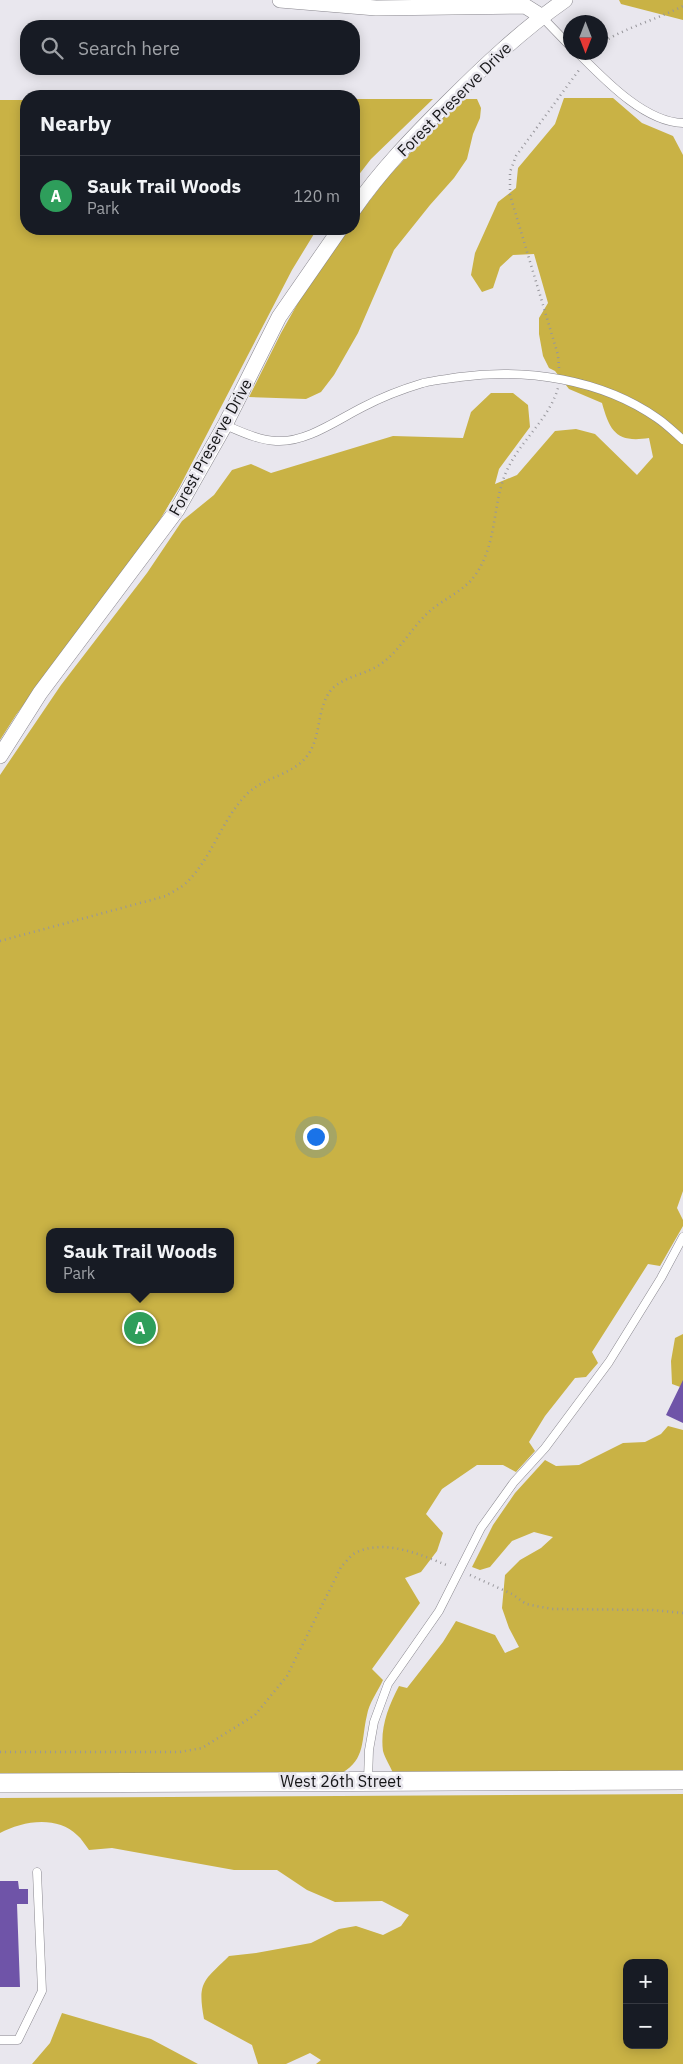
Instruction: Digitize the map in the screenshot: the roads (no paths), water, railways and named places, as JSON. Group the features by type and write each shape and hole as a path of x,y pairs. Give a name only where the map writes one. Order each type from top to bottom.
{"street":[{"path":"280,0 376,4 527,3 541,16"},
{"name":"Forest Preserve Drive","path":"360,202 413,136 475,74 541,16 565,0"},
{"name":"Forest Preserve Drive","path":"0,756 40,693 177,510 225,425 280,317 336,235"},
{"name":"West 26th Street","path":"0,1783 683,1780"}],"lane":[{"path":"541,16 563,39"},
{"path":"585,60 639,108 652,116 683,124"},
{"path":"225,425 259,438 277,442 294,440 310,435 365,406 424,383 479,375 524,374 576,382 623,399 657,418 683,440"},
{"path":"368,1780 374,1722 388,1684 439,1611 481,1528 509,1489 545,1448 609,1362 662,1278 683,1237"},
{"path":"0,2040 18,2040 42,1991 37,1872"}],"place":[{"name":"Sauk Trail Woods","path":"140,1328"}]}
